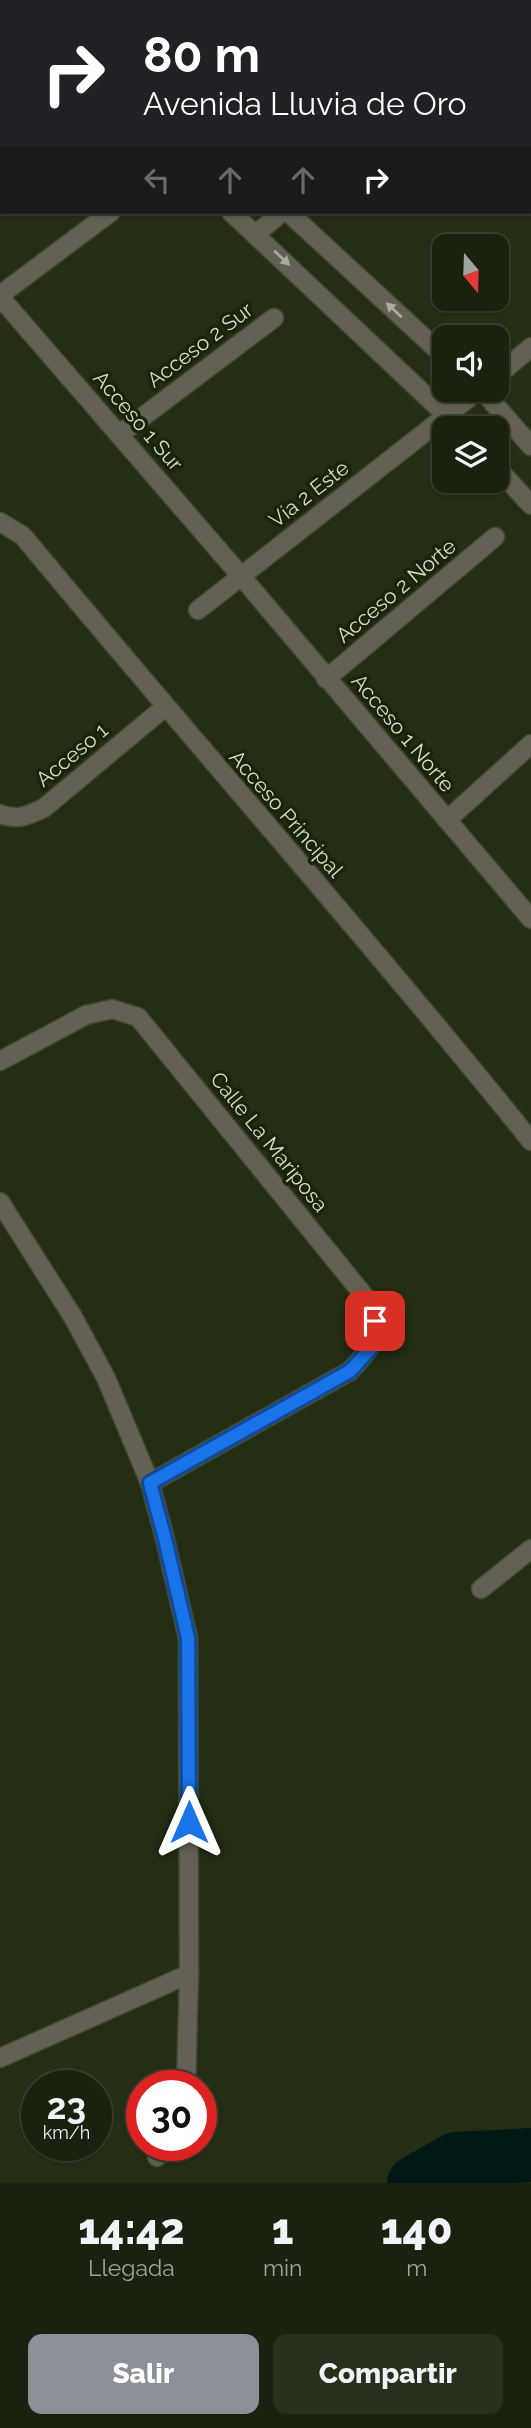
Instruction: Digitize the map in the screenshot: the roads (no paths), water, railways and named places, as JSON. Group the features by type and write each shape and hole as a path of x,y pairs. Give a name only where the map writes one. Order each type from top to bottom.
{"street":[{"path":"0,296 108,214"},
{"path":"233,214 448,414"},
{"path":"256,234 280,214"},
{"path":"290,214 432,345"},
{"name":"Acceso 1 Sur","path":"0,296 242,576"},
{"name":"Acceso 2 Sur","path":"120,434 274,318"},
{"path":"509,366 531,347"},
{"name":"Vía 2 Este","path":"198,610 464,402"},
{"path":"491,402 531,446"},
{"path":"509,481 531,505"},
{"name":"Acceso Principal","path":"0,522 23,536 165,707 452,1042 531,1142"},
{"name":"Acceso 2 Norte","path":"326,679 495,537"},
{"name":"Acceso 1 Norte","path":"242,576 326,679 531,919"},
{"name":"Acceso 1","path":"0,814 9,818 24,817 44,808 165,707"},
{"path":"447,820 531,744"},
{"name":"Calle La Mariposa","path":"0,1062 86,1016 112,1009 138,1017 366,1298 375,1321 372,1347 350,1371 150,1483"},
{"path":"0,1202 73,1317 106,1378 150,1483 188,1638 190,1974 187,2070"},
{"path":"481,1589 531,1549"},
{"path":"0,2058 190,1974"}],"waterway":[{"path":"414,2183 456,2159 531,2155"}]}
